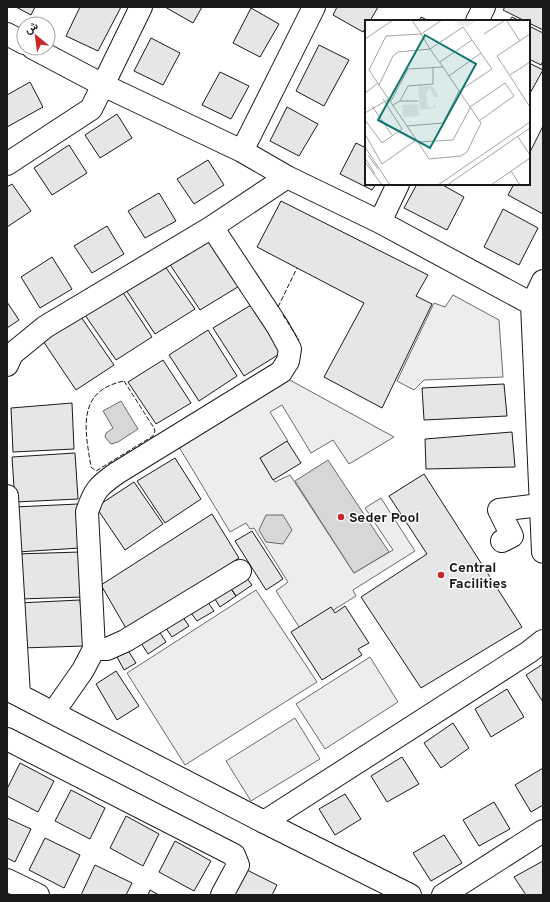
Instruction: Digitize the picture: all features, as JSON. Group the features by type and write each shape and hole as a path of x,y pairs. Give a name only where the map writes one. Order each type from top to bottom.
{"street":[{"path":"7,164 91,109 140,7"},
{"path":"242,151 314,7"},
{"path":"478,20 484,7"},
{"path":"7,34 16,39"},
{"path":"48,56 103,85 242,151 287,177 380,222 537,306"},
{"path":"7,365 12,354 45,327 212,227 287,177"},
{"path":"380,222 398,185"},
{"path":"53,713 83,670 94,649 87,512 92,495 100,484 281,372 288,361 290,348 278,327 212,227"},
{"path":"543,281 537,306 540,506 543,552"},
{"path":"7,496 13,692 405,894"},
{"path":"502,541 512,536 499,510 540,506"},
{"path":"94,649 107,649 125,641 240,571"},
{"path":"264,822 529,652 543,641"},
{"path":"7,739 234,855 238,865 222,895"},
{"path":"443,895 543,831"},
{"path":"7,880 38,895"}],"shaded area":[{"path":"453,295 499,320 503,377 424,380 414,390 397,381 434,303 445,307"},
{"path":"288,379 394,437 349,464 333,440 311,453 282,405 270,412 288,441 260,458 275,482 290,475 354,573 393,550 365,508 381,498 415,551 353,590 356,596 301,630 276,591 288,582 254,528 250,529 246,523 230,532 176,442"},
{"path":"121,401 138,429 118,442 111,444 105,437 106,433 113,428 103,411"},
{"name":"Seder Pool","path":"328,460 389,552 354,573 295,481"},
{"path":"266,515 283,515 292,530 283,544 266,542 259,530"},
{"path":"256,590 317,682 185,765 127,673"},
{"path":"370,657 398,702 325,749 296,704"},
{"path":"295,718 320,759 251,801 226,761"}],"building":[{"path":"16,7 35,7 31,15"},
{"path":"80,7 121,7 98,51 66,36"},
{"path":"165,7 202,7 193,23"},
{"path":"337,7 378,7 371,20 365,20 365,29 363,32 333,15"},
{"path":"505,7 543,7 543,30 530,24 530,20 523,20 503,10"},
{"path":"251,8 279,24 260,57 233,43"},
{"path":"421,17 427,20 420,20"},
{"path":"512,17 518,20 510,20"},
{"path":"530,26 543,33 543,61 541,65 530,60"},
{"path":"151,38 180,53 163,85 134,71"},
{"path":"319,45 349,60 324,106 296,91"},
{"path":"530,64 543,70 530,93"},
{"path":"220,72 249,86 231,119 202,105"},
{"path":"30,82 43,107 7,127 7,95"},
{"path":"287,107 318,124 299,156 270,141"},
{"path":"117,114 132,138 100,158 85,135"},
{"path":"543,126 543,214 508,195 513,185 530,185 530,152"},
{"path":"356,143 365,148 365,185 375,185 372,190 340,174"},
{"path":"69,145 87,173 52,195 34,168"},
{"path":"208,160 224,185 194,204 177,179"},
{"path":"12,184 31,211 7,227 7,187"},
{"path":"416,185 443,185 464,197 447,230 404,208"},
{"path":"159,193 176,221 145,238 128,211"},
{"path":"281,201 428,275 416,296 432,304 382,408 324,377 364,303 257,247"},
{"path":"503,209 538,228 519,265 484,247"},
{"path":"107,226 124,254 92,273 74,246"},
{"path":"209,238 241,285 200,310 169,263"},
{"path":"52,257 72,289 40,308 21,277"},
{"path":"164,265 195,309 155,334 126,290"},
{"path":"122,291 152,337 116,360 85,315"},
{"path":"7,302 19,320 7,328"},
{"path":"251,305 281,353 244,376 213,328"},
{"path":"81,317 114,365 76,390 43,341"},
{"path":"208,330 237,376 199,401 169,355"},
{"path":"163,360 191,403 156,424 128,382"},
{"path":"504,384 507,416 424,420 422,388"},
{"path":"72,403 74,449 13,452 11,408"},
{"path":"512,432 515,467 426,469 425,439"},
{"path":"287,441 301,463 273,480 260,458"},
{"path":"75,453 78,499 15,502 12,457"},
{"path":"175,458 201,499 165,523 137,481"},
{"name":"Central Facilities","path":"424,474 522,627 421,688 361,597 427,554 389,496"},
{"path":"134,482 163,524 125,550 96,507"},
{"path":"78,504 80,548 17,552 14,507"},
{"path":"212,514 239,558 127,630 101,585"},
{"path":"252,531 283,579 266,590 235,541"},
{"path":"80,552 83,597 19,599 16,554"},
{"path":"243,573 252,585 236,596 227,583"},
{"path":"227,583 236,596 220,607 211,593"},
{"path":"205,598 214,611 197,621 188,609"},
{"path":"80,600 84,646 22,648 18,603"},
{"path":"345,606 369,643 358,649 362,655 322,680 291,632 331,607 335,613"},
{"path":"180,613 189,626 172,637 163,624"},
{"path":"157,628 166,642 148,654 139,640"},
{"path":"127,649 136,663 124,670 116,655"},
{"path":"543,664 543,702 526,675"},
{"path":"116,671 139,706 117,720 96,684"},
{"path":"507,689 524,717 491,737 475,709"},
{"path":"453,723 469,748 441,768 424,743"},
{"path":"402,757 419,784 387,802 371,776"},
{"path":"20,763 54,781 38,812 7,796 7,789"},
{"path":"543,768 543,805 531,812 515,785"},
{"path":"71,790 105,808 90,839 55,821"},
{"path":"345,794 361,819 335,835 319,809"},
{"path":"494,802 510,829 479,846 463,820"},
{"path":"126,816 159,834 143,866 110,848"},
{"path":"7,818 31,829 15,862 7,858"},
{"path":"444,835 462,863 431,881 413,853"},
{"path":"45,838 80,855 64,888 29,870"},
{"path":"175,841 211,861 194,891 159,872"},
{"path":"543,861 543,895 526,895 514,877"},
{"path":"95,865 132,883 126,895 81,895"},
{"path":"243,868 277,885 272,895 230,895"},
{"path":"150,890 159,895 148,895"}],"fence":[{"path":"278,307 297,268"},
{"path":"283,315 299,340"},
{"path":"124,381 155,431 153,436 96,471 91,467 86,426 87,414 91,403 98,393 109,386 124,381"}],"place":[{"name":"Seder Pool","path":"341,517"},
{"name":"Central Facilities","path":"441,575"}]}
